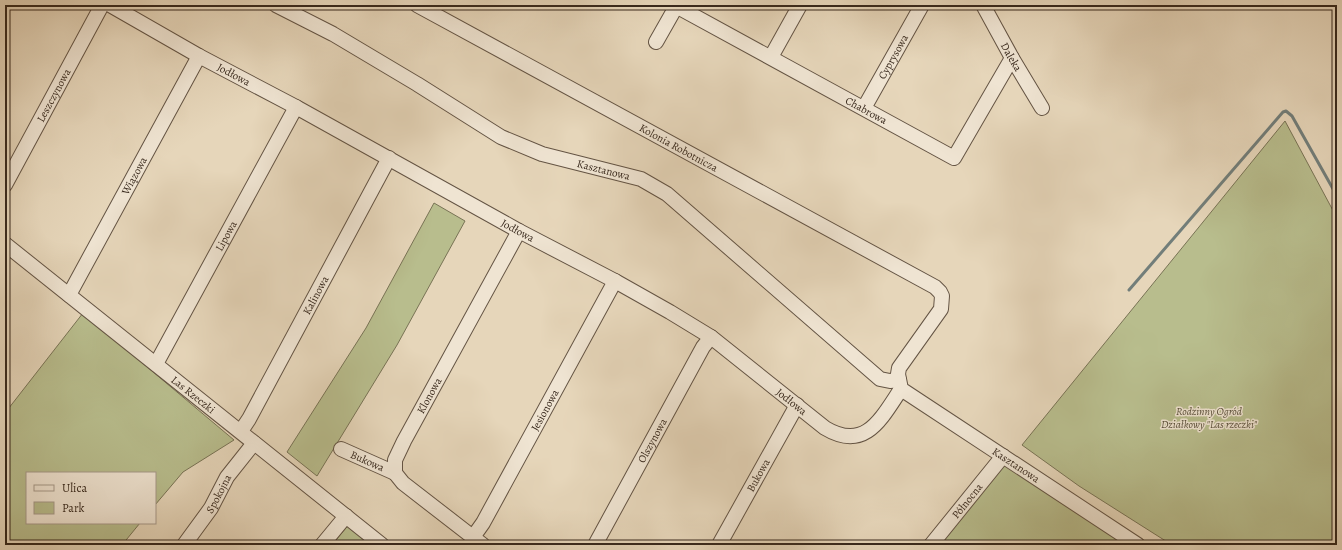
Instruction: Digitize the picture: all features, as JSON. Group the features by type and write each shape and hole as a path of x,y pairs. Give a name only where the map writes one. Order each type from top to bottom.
{"street":[{"name":"Leszczynowa","path":"5,186 102,5"},
{"name":"Jodłowa","path":"110,5 199,56 296,107 519,231 615,281 711,337 834,434 848,437 866,433 874,427 900,385"},
{"name":"Kasztanowa","path":"276,5 333,34 417,84 501,137 542,154 641,179 655,186 667,194 701,223 880,379 900,385 1002,456 1138,545"},
{"name":"Kolonia Robotnicza","path":"417,5 935,287 942,296 940,309 899,368 900,385"},
{"path":"771,57 800,5"},
{"name":"Cyprysowa","path":"864,108 922,5"},
{"name":"Daleka","path":"983,5 1042,108"},
{"path":"656,42 677,6"},
{"name":"Chabrowa","path":"677,6 954,158 1012,58"},
{"name":"Wiązowa","path":"69,295 199,56"},
{"name":"Lipowa","path":"156,364 296,107"},
{"name":"Kalinowa","path":"241,431 389,158"},
{"name":"Klonowa","path":"394,473 396,460 404,441 519,231"},
{"name":"Las Rzeczki","path":"5,244 382,545"},
{"name":"Jesionowa","path":"478,541 483,523 615,281"},
{"name":"Olszynowa","path":"595,545 703,347 711,337"},
{"name":"Bukowa","path":"719,545 796,405"},
{"name":"Spokojna","path":"184,545 211,508 227,477 254,443"},
{"name":"Bukowa","path":"341,448 394,473"},
{"name":"Północna","path":"932,545 1002,456"},
{"path":"394,473 403,483 478,541"},
{"path":"322,545 346,516"}],"green space":[{"name":"Rodzinny Ogród Działkowy \"Las rzeczki\"","path":"1285,121 1337,218 1337,545 1172,545 1079,486 1022,445"},
{"path":"434,203 465,221 397,345 317,476 287,452 366,328"},
{"path":"83,313 234,440 183,472 156,504 156,472 26,472 26,524 139,524 122,545 5,545 5,413"},
{"path":"1003,456 1149,545 931,545"},
{"path":"350,523 377,545 332,545"}],"waterway":[{"path":"1129,290 1283,112 1286,111 1292,116 1337,196"}]}
